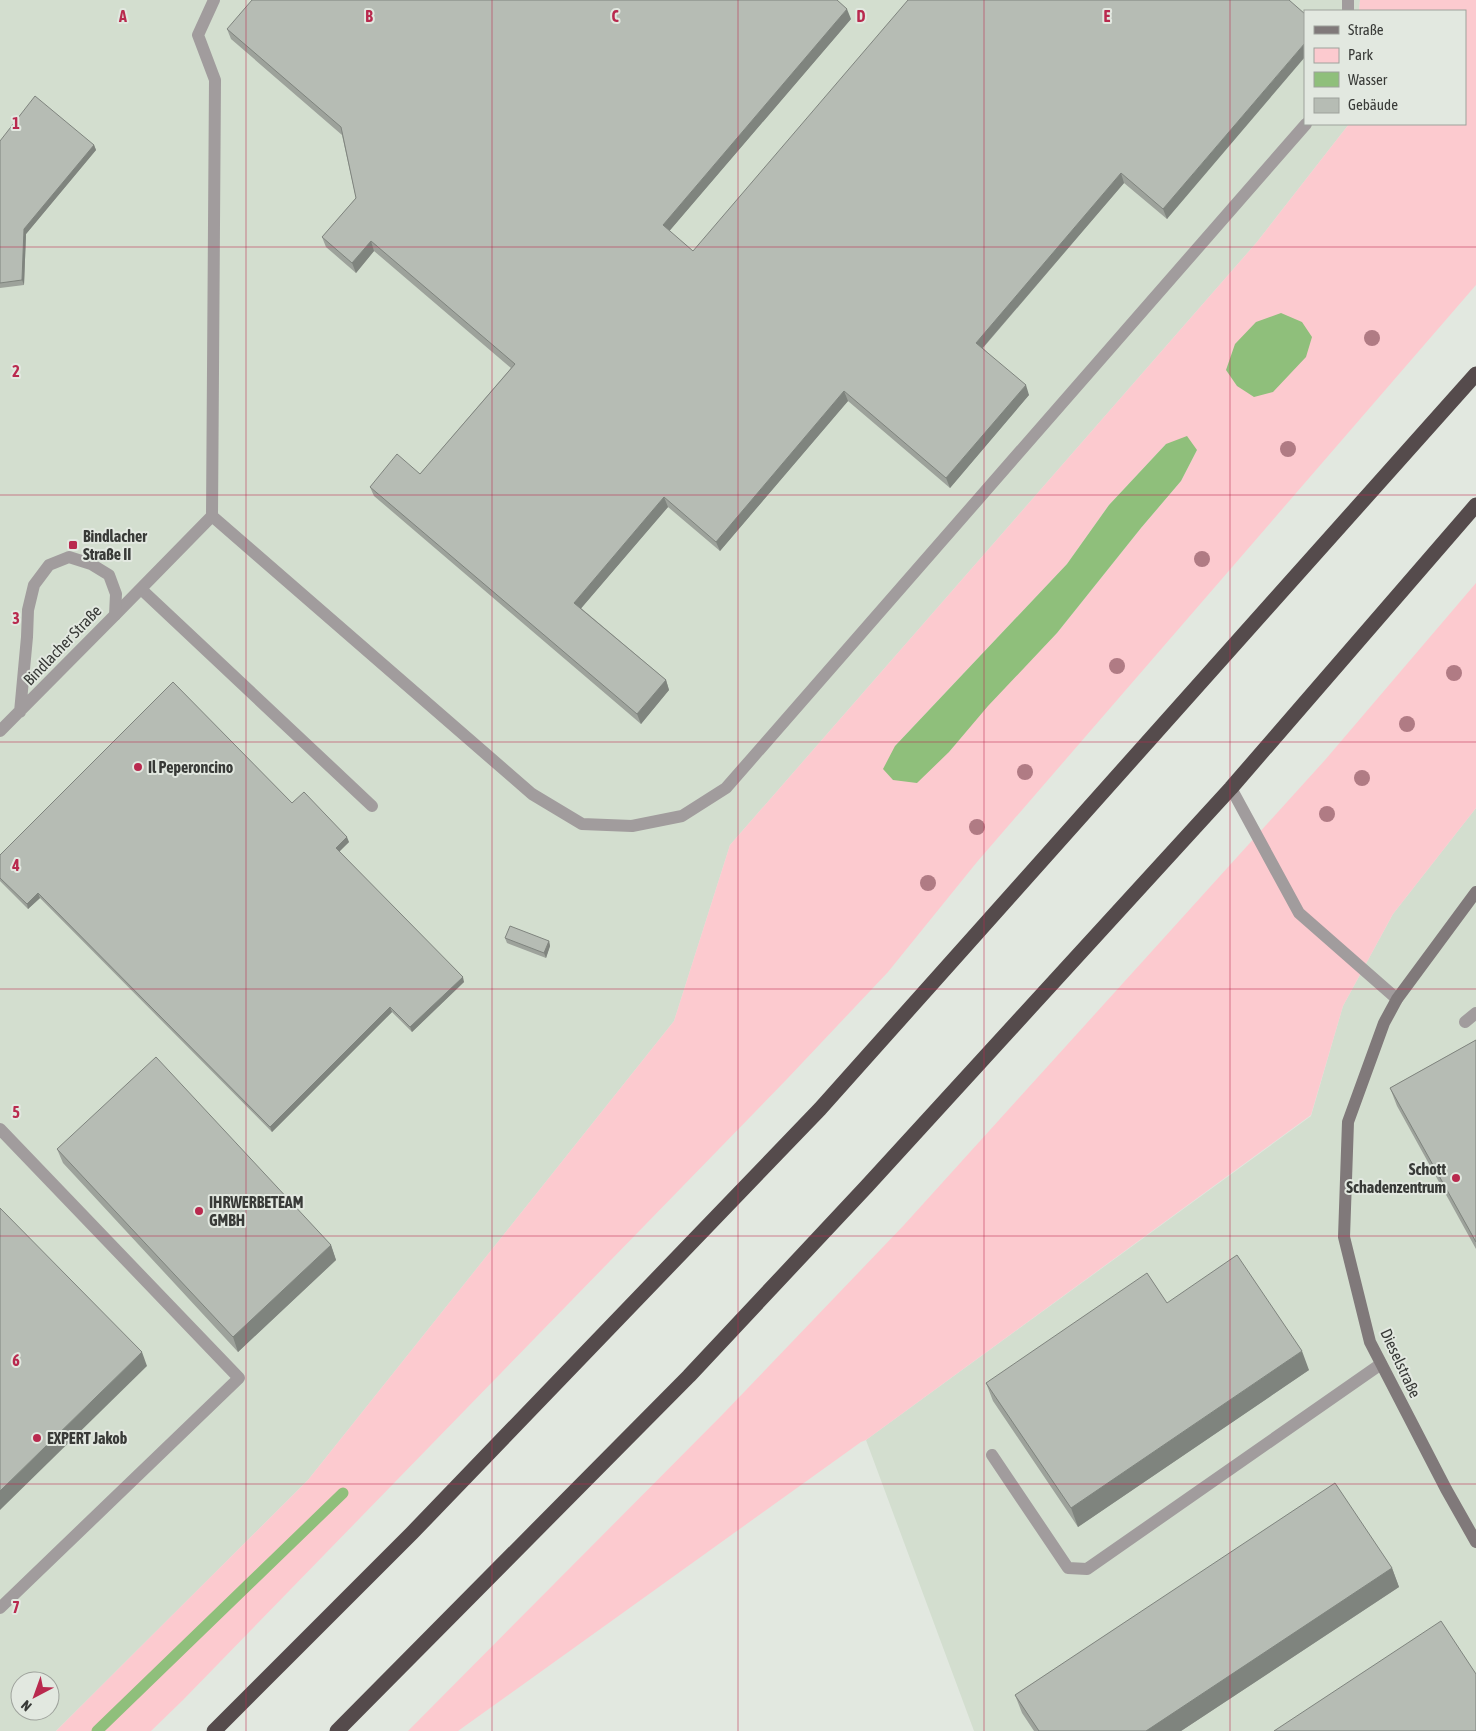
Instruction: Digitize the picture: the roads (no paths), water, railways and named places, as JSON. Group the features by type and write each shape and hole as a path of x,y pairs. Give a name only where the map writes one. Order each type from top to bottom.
{"highway":[{"path":"214,1731 412,1533 820,1109 1476,374"},
{"path":"337,1731 689,1376 867,1186 1231,788 1476,505"}],"street":[{"path":"115,615 212,516 215,80 198,35 214,0"},
{"path":"212,516 532,794 582,824 632,826 682,816 726,788 1305,125"},
{"name":"Bindlacher Straße","path":"0,731 20,712 115,615 116,594 109,575 91,564 69,557 49,565 34,585 28,610 20,712"},
{"path":"141,589 372,806"},
{"path":"1231,788 1299,914 1397,999"},
{"name":"Dieselstraße","path":"1476,892 1397,999 1384,1023 1348,1122 1344,1237 1370,1342 1446,1489 1476,1542"},
{"path":"1465,1022 1476,1013"},
{"path":"0,1129 238,1378 0,1608"},
{"path":"992,1454 1068,1568 1087,1569 1381,1364"}],"water":[{"path":"1281,313 1302,322 1312,337 1306,357 1273,392 1254,397 1237,386 1226,370 1235,344 1256,322"},
{"path":"1187,436 1197,450 1181,481 1057,633 988,706 949,752 917,783 893,780 883,769 895,746 1067,564 1109,505 1166,444"}],"waterway":[{"path":"97,1731 343,1493"}],"place":[{"name":"Bindlacher Straße II","path":"73,545"},
{"name":"Il Peperoncino","path":"138,767"},
{"name":"Schott Schadenzentrum","path":"1456,1178"},
{"name":"IHRWERBETEAM GMBH","path":"199,1211"},
{"name":"EXPERT Jakob","path":"37,1438"}]}
